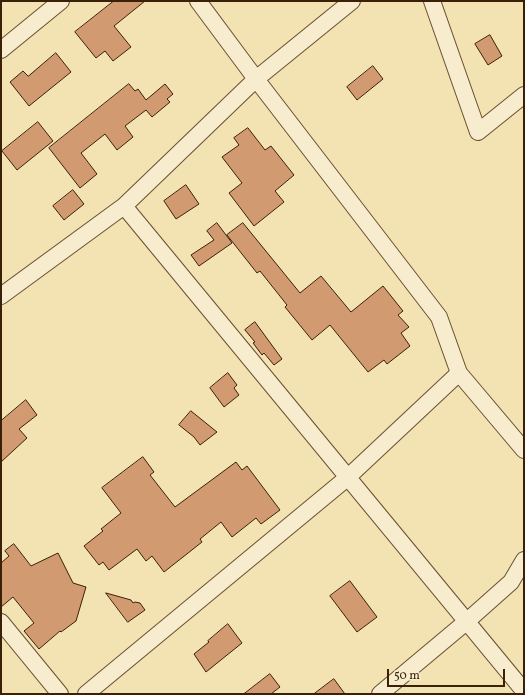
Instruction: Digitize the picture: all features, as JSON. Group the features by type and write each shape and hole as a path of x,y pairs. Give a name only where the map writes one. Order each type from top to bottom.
{"street":[{"path":"1,50 61,1"},
{"path":"198,1 439,317 459,372 524,450"},
{"path":"1,296 124,206 256,79 352,1"},
{"path":"432,1 478,132 524,95"},
{"path":"124,206 524,691"},
{"path":"86,694 347,478 459,372"},
{"path":"380,694 511,582 524,560"},
{"path":"1,622 60,694"}],"building":[{"path":"114,1 145,1 114,26 131,47 113,61 105,51 96,58 75,32"},
{"path":"490,35 502,56 488,65 475,44"},
{"path":"56,53 71,72 29,106 10,82 23,71 28,76"},
{"path":"373,66 383,79 357,100 347,87"},
{"path":"129,84 135,91 138,89 146,100 165,84 173,94 167,99 170,102 152,117 146,110 125,126 133,137 117,150 105,134 81,153 97,174 80,188 49,148"},
{"path":"38,122 53,141 17,170 2,151"},
{"path":"248,128 265,150 271,146 294,175 275,191 284,202 254,226 229,193 242,183 222,157 239,145 234,138"},
{"path":"186,185 199,204 176,219 164,201"},
{"path":"73,190 84,204 64,220 53,206"},
{"path":"217,223 232,243 199,266 191,255 214,240 207,231"},
{"path":"243,223 300,293 321,276 351,312 383,286 403,311 398,315 409,327 401,333 410,346 387,364 384,360 368,372 330,325 312,340 285,307 287,305 260,271 257,273 227,235"},
{"path":"255,322 282,359 274,365 264,353 262,355 253,343 255,342 245,330"},
{"path":"228,373 237,385 234,388 239,395 224,407 210,388"},
{"path":"26,400 37,415 19,429 27,438 1,462 1,421"},
{"path":"191,411 217,432 200,445 194,437 179,425"},
{"path":"143,457 154,472 150,475 175,507 236,462 242,470 247,466 280,510 261,524 256,518 232,537 221,522 200,539 202,542 164,572 152,556 146,561 137,549 109,570 103,562 99,565 84,546 103,531 101,529 121,513 102,488"},
{"path":"14,544 31,566 58,553 73,583 86,587 76,621 61,632 60,631 39,649 24,631 34,623 13,597 1,607 1,563 9,556 5,551"},
{"path":"350,581 377,617 357,632 330,596"},
{"path":"106,593 131,600 133,603 140,603 145,610 128,622"},
{"path":"228,624 242,643 206,672 194,654"},
{"path":"270,674 280,687 271,694 244,694"},
{"path":"334,679 345,694 314,694"}]}
